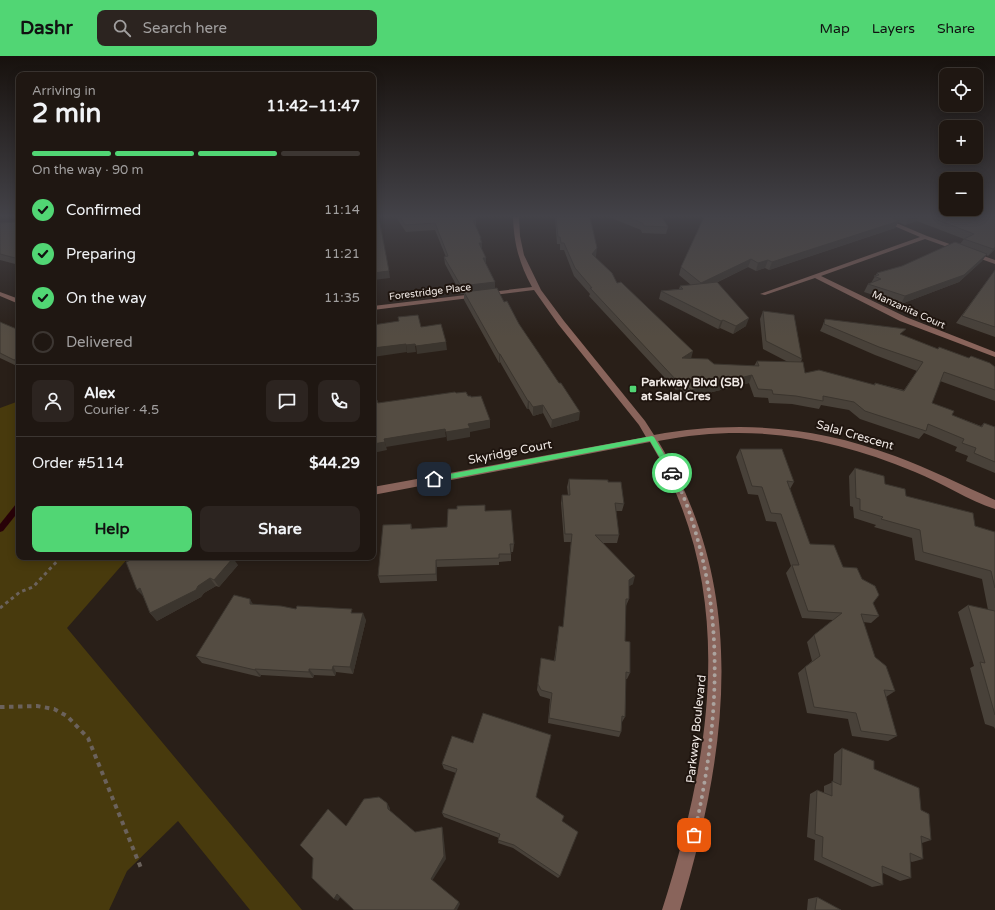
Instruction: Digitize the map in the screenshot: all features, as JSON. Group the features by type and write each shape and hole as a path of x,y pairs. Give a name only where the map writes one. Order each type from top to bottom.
{"street":[{"name":"Parkway Boulevard","path":"523,257 536,288 560,321 642,423 674,477 694,526 709,590 714,643 715,674 713,713 707,771 694,835 671,910"},
{"path":"763,294 870,257"},
{"path":"981,257 995,262"},
{"name":"Manzanita Court","path":"816,276 903,319 995,355"},
{"name":"Forestridge Place","path":"376,308 536,288"},
{"path":"0,294 16,301"},
{"name":"Salal Crescent","path":"652,438 706,430 744,428 788,431 832,440 882,455 920,470 995,505"},
{"name":"Skyridge Court","path":"376,490 652,438"}],"path":[{"path":"0,608 20,592 33,587 58,560"},
{"path":"0,707 37,706 54,709 67,716 88,738 141,868"}],"shaded area":[{"path":"16,402 16,560 126,560 67,628 302,910 250,910 178,821 127,871 109,910 0,910 0,408"}],"building":[{"path":"376,257 386,257 389,271 376,273"},
{"path":"444,257 485,257 486,258 483,258 495,282 461,286"},
{"path":"570,257 595,257 612,273 617,283 621,282 693,351 682,358 708,359 714,364 759,366 757,361 803,362 805,373 819,370 904,391 923,362 879,347 824,324 825,319 906,329 900,334 938,349 939,347 969,358 971,356 990,363 995,367 995,390 944,372 932,403 954,411 952,415 982,427 984,423 995,427 995,462 974,453 976,448 962,443 964,439 928,424 926,431 865,411 854,402 823,396 823,401 796,396 773,394 772,390 758,389 752,375 691,390 683,381 678,382 590,288 592,288 575,268"},
{"path":"686,257 788,257 772,262 768,260 758,263 751,259 701,283 681,267"},
{"path":"922,257 984,257 964,275 905,296 868,284 881,279 874,276 879,275 877,273 902,266"},
{"path":"995,270 995,327 962,316"},
{"path":"717,282 749,318 736,326 723,320 721,321 661,291 683,289 680,286"},
{"path":"497,288 504,302 507,301 519,324 580,412 552,420 543,405 533,407 528,401 499,354 464,292"},
{"path":"763,311 794,315 802,359 766,341"},
{"path":"418,315 421,327 441,324 446,342 416,346 415,344 406,344 376,348 376,325 399,321 398,317"},
{"path":"0,322 16,329 16,359 14,360 0,353"},
{"path":"455,392 466,392 468,396 471,397 481,396 490,420 468,424 470,428 446,432 445,429 384,439 385,442 376,444 376,400 378,403"},
{"path":"740,449 782,449 794,482 787,481 810,544 834,545 843,567 857,568 862,579 875,586 879,595 873,603 879,616 861,614 875,657 886,666 895,691 884,690 897,736 861,731 856,713 814,707 805,667 820,656 814,635 842,613 808,611 792,565 799,565 781,514 771,513 762,487 752,486"},
{"path":"855,468 884,476 885,484 905,489 906,496 973,513 975,526 995,532 995,588 991,571 923,552 920,530 881,519 883,517 860,510 860,499 856,498"},
{"path":"569,479 608,480 608,482 621,482 624,504 615,503 619,535 595,535 635,576 629,580 629,599 626,599 625,641 630,642 630,673 626,672 625,717 622,716 621,732 549,718 552,693 541,690 538,684 541,658 555,661 559,626 563,627 572,534 565,534 562,495 570,495"},
{"path":"485,505 485,511 511,510 514,544 510,544 511,554 499,554 499,558 436,560 436,574 378,576 383,525 411,524 411,529 447,527 448,509 457,509 457,506"},
{"path":"131,560 231,560 214,580 210,578 198,586 196,590 150,613 140,588 137,590 126,562"},
{"path":"234,595 250,599 250,604 281,606 296,609 297,606 352,609 351,613 363,613 350,667 333,666 332,670 309,669 309,672 255,670 196,656"},
{"path":"968,605 995,611 995,715 980,662 985,663"},
{"path":"483,713 551,735 536,797 564,816 562,821 578,832 560,876 514,845 498,840 500,834 442,813 457,769 442,764 452,736 473,743"},
{"path":"842,748 874,761 874,769 919,788 921,810 929,814 931,840 921,836 923,859 910,853 911,878 882,866 883,885 822,857 823,837 815,834 817,790 832,796 832,781 841,785"},
{"path":"379,797 387,803 388,809 415,832 442,827 444,856 431,879 459,902 454,910 354,910 337,894 334,899 312,878 313,858 300,845 328,809 346,826 364,799"},
{"path":"817,897 841,910 815,910"}],"waterway":[{"path":"0,529 16,510"}],"way so far":[{"path":"672,473 684,498 702,555 709,590 714,628 715,674 713,713 707,771 694,835"}],"place":[{"name":"Parkway Blvd (SB) at Salal Cres","path":"633,389"}],"route":[{"path":"434,479 652,438 672,473"}]}
